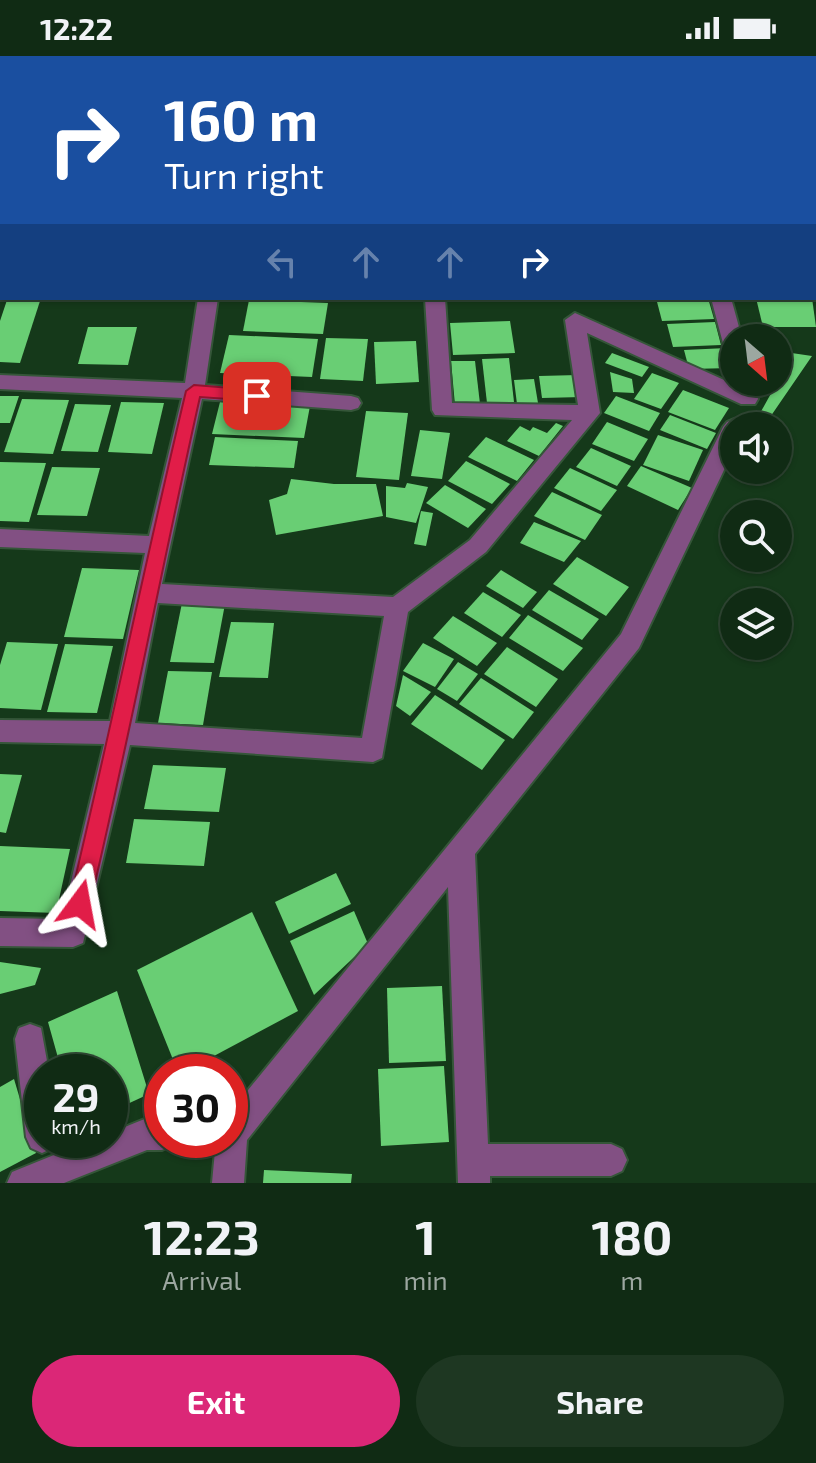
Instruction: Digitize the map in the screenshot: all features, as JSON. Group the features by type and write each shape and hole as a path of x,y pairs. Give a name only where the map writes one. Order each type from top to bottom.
{"street":[{"path":"0,932 73,933 194,391 208,300"},
{"path":"435,300 442,410 590,413"},
{"path":"148,593 397,607 478,546 590,413 571,300"},
{"path":"722,300 728,324"},
{"path":"575,320 720,379"},
{"path":"0,382 194,391 351,403"},
{"path":"248,1113 630,641 720,456"},
{"path":"0,538 158,545"},
{"path":"0,731 120,733 373,750 397,607"},
{"path":"461,852 473,1172 611,1160"},
{"path":"30,1039 31,1054"},
{"path":"228,1183 230,1158"}],"building":[{"path":"7,300 40,301 20,363 0,362 0,321"},
{"path":"249,300 328,303 323,334 243,331"},
{"path":"657,300 709,300 714,319 662,321"},
{"path":"756,300 812,300 816,327 762,324"},
{"path":"510,321 515,353 453,355 450,323"},
{"path":"715,322 720,345 673,347 667,324"},
{"path":"88,327 137,327 128,365 78,364"},
{"path":"229,335 318,339 312,377 220,373"},
{"path":"326,338 368,339 363,381 320,379"},
{"path":"416,341 419,382 376,384 374,342"},
{"path":"720,348 720,368 689,369 684,350"},
{"path":"612,353 649,367 642,377 605,363"},
{"path":"792,353 812,356 792,385"},
{"path":"509,358 514,402 487,403 482,359"},
{"path":"451,361 475,361 480,404 455,405"},
{"path":"610,372 632,379 634,393 613,392"},
{"path":"652,373 679,383 661,409 634,399"},
{"path":"578,375 582,397 542,398 539,376"},
{"path":"534,379 538,403 517,404 514,380"},
{"path":"683,390 729,408 726,412 720,412 720,422 715,430 668,412"},
{"path":"0,396 19,396 10,423 0,423"},
{"path":"616,396 660,413 649,431 604,413"},
{"path":"770,396 785,396 774,412 761,412"},
{"path":"22,399 69,400 53,454 4,452"},
{"path":"121,402 164,403 152,454 108,452"},
{"path":"220,402 310,406 304,438 212,434"},
{"path":"75,404 111,405 98,452 61,451"},
{"path":"366,411 408,413 399,480 356,477"},
{"path":"670,415 716,433 707,449 660,430"},
{"path":"607,422 648,439 634,461 592,444"},
{"path":"556,423 563,426 539,456 507,441 520,426 547,433"},
{"path":"420,430 450,433 442,479 411,476"},
{"path":"658,435 703,450 689,481 643,465"},
{"path":"215,437 298,441 294,468 209,465"},
{"path":"486,437 534,460 517,481 468,457"},
{"path":"591,448 631,466 617,486 576,467"},
{"path":"466,461 510,484 492,504 448,481"},
{"path":"0,462 46,463 29,522 0,521"},
{"path":"641,466 692,488 678,510 627,486"},
{"path":"52,467 100,468 87,516 37,515"},
{"path":"570,468 617,490 601,511 554,488"},
{"path":"291,479 334,484 376,484 383,516 276,535 269,500 287,494"},
{"path":"407,483 428,487 416,523 386,517 386,486 405,488"},
{"path":"445,485 486,509 468,528 426,503"},
{"path":"552,492 602,515 585,540 534,516"},
{"path":"421,511 433,513 426,546 414,544"},
{"path":"534,522 581,541 564,562 520,543"},
{"path":"577,557 629,587 606,616 553,584"},
{"path":"82,568 139,570 123,639 64,637"},
{"path":"501,570 537,592 523,608 486,586"},
{"path":"549,590 599,619 582,640 532,610"},
{"path":"483,592 521,615 502,637 464,613"},
{"path":"182,603 225,604 214,663 170,662"},
{"path":"528,615 583,648 563,671 509,638"},
{"path":"453,616 497,643 477,666 433,638"},
{"path":"231,622 274,623 268,678 219,677"},
{"path":"7,642 58,644 41,710 0,708 0,665"},
{"path":"423,643 454,659 435,687 403,671"},
{"path":"65,644 113,646 97,713 47,712"},
{"path":"507,647 558,679 536,707 484,674"},
{"path":"458,662 478,674 457,701 437,689"},
{"path":"168,671 212,672 203,725 158,723"},
{"path":"403,675 431,692 410,716 396,706"},
{"path":"481,678 534,712 513,739 459,704"},
{"path":"435,695 505,740 482,770 411,724"},
{"path":"153,765 226,768 219,812 144,809"},
{"path":"0,774 22,775 6,833 0,832"},
{"path":"134,819 210,822 204,866 126,863"},
{"path":"0,846 70,849 56,913 0,911"},
{"path":"336,873 351,904 289,934 275,902"},
{"path":"354,911 368,944 314,995 290,941"},
{"path":"252,912 298,1011 218,1054 171,1054 137,970"},
{"path":"0,962 41,968 35,985 0,994"},
{"path":"442,986 446,1061 389,1063 387,988"},
{"path":"117,991 144,1078 144,1096 128,1104 128,1054 57,1054 48,1022"},
{"path":"444,1066 449,1142 381,1146 378,1069"},
{"path":"14,1079 24,1113 24,1158 27,1158 0,1172 0,1087"},
{"path":"264,1170 352,1174 351,1183 263,1183"}],"route":[{"path":"80,904 194,391 257,396"}]}
